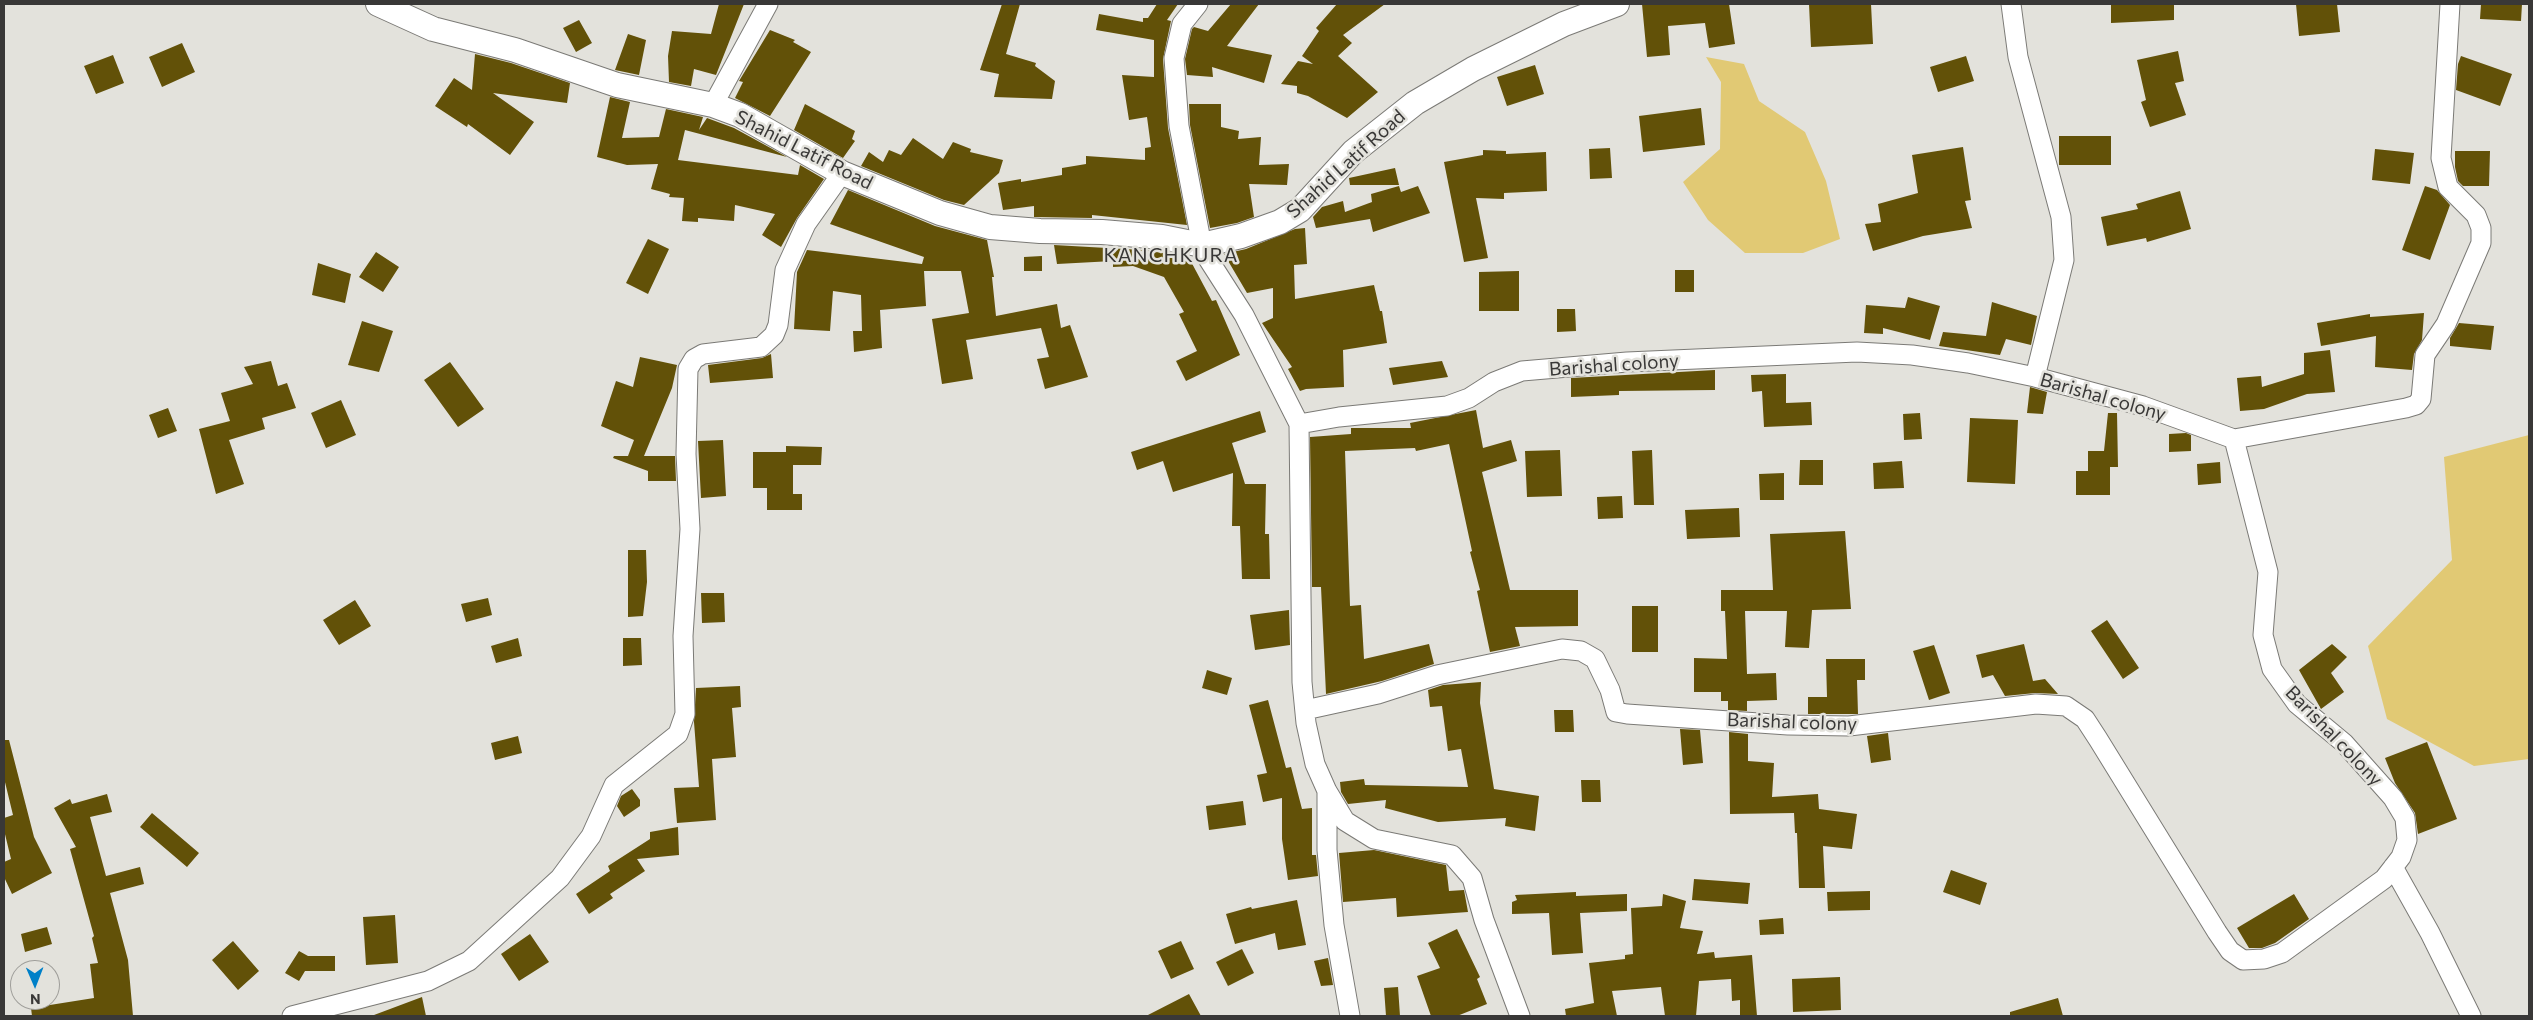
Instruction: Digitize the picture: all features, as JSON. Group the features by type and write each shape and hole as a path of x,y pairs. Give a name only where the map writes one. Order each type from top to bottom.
{"street":[{"name":"Shahid Latif Road","path":"378,4 433,29 515,50 617,85 713,105 740,115 842,173 940,213 990,227 1040,231 1112,232 1162,237 1202,245 1241,236 1280,222 1300,210 1353,152 1415,103 1498,56 1564,24 1617,4"},
{"path":"713,105 768,4"},
{"path":"1198,4 1182,24 1174,58 1179,126 1202,245 1244,315 1299,424 1302,682 1315,764 1327,791 1345,821 1374,839 1452,854 1472,878 1484,920 1520,1016"},
{"path":"2011,4 2018,57 2061,217 2064,260 2035,377"},
{"path":"2234,439 2406,408 2416,405 2421,399 2425,355 2446,324 2481,243 2481,228 2476,215 2448,187 2441,158 2450,4"},
{"path":"292,1016 428,981 469,960 560,878 591,836 614,785 678,734 685,714 683,636 690,529 686,454 688,369 694,359 703,354 762,347 774,334 778,325 784,270 806,224 842,173"},
{"name":"Barishal colony","path":"1299,424 1339,417 1447,406 1470,398 1494,382 1522,371 1627,362 1857,352 1912,355 1968,363 2035,377 2143,406 2234,439 2268,572 2263,635 2272,669 2297,704 2344,743 2393,798 2405,818 2407,840 2401,857 2384,879 2282,953 2264,960 2243,960 2230,951 2217,932 2098,739 2084,719 2066,706 2036,704 1849,726 1788,726 1627,714 1616,712 1610,690 1595,659 1582,651 1562,648 1436,675 1378,694 1305,710"},
{"path":"1327,791 1327,850 1334,925 1350,1016"},
{"path":"2392,867 2430,933 2472,1016"}],"shaded area":[{"path":"1706,57 1744,64 1759,101 1805,132 1826,181 1840,239 1803,253 1745,253 1708,220 1683,182 1720,149 1721,82"},
{"path":"2529,435 2529,759 2474,766 2387,719 2368,646 2452,560 2444,457"}],"building":[{"path":"719,4 744,4 716,75 694,69 691,86 669,82 668,56 672,31 711,34"},
{"path":"1002,4 1020,4 1006,54 1036,63 1035,66 1055,81 1052,99 994,97 999,74 980,70"},
{"path":"1157,4 1178,4 1167,20 1171,21 1163,59 1168,128 1187,225 1092,215 1092,218 1034,217 1034,206 1003,210 998,183 1021,179 1021,182 1062,175 1062,168 1086,164 1086,156 1145,160 1145,148 1151,147 1147,117 1129,120 1122,75 1154,77 1154,40 1096,30 1099,14 1143,22 1143,18 1148,18"},
{"path":"1231,4 1259,4 1227,46 1272,55 1264,83 1212,67 1213,77 1187,75 1185,59 1192,29 1194,27 1208,31"},
{"path":"1337,4 1385,4 1343,35 1352,43 1338,56 1378,92 1347,118 1308,96 1297,93 1297,86 1281,84 1298,61 1313,64 1302,56 1319,31 1316,28"},
{"path":"1642,4 1729,4 1735,44 1709,48 1705,23 1668,26 1670,55 1647,57"},
{"path":"1809,4 1871,4 1873,44 1811,47"},
{"path":"2111,4 2174,4 2174,20 2111,23"},
{"path":"2296,4 2337,4 2340,32 2299,36"},
{"path":"2481,4 2522,4 2521,21 2480,19"},
{"path":"579,20 592,43 576,52 563,28"},
{"path":"770,30 795,40 793,42 811,52 770,116 735,98 743,82 739,81"},
{"path":"628,34 646,40 639,75 615,70"},
{"path":"182,43 195,72 162,87 149,57"},
{"path":"2178,51 2184,81 2175,83 2186,115 2150,127 2141,102 2146,100 2137,60"},
{"path":"475,54 511,63 570,83 567,103 493,93 534,122 510,155 468,124 467,127 435,106 454,78 472,90"},
{"path":"113,55 124,83 96,94 84,66"},
{"path":"1966,56 1974,81 1938,92 1930,67"},
{"path":"2461,56 2512,74 2500,106 2456,90 2458,64"},
{"path":"1535,65 1544,94 1507,106 1497,77"},
{"path":"610,97 630,102 622,138 659,137 666,109 703,117 699,130 707,118 734,128 787,157 685,130 678,160 798,175 800,165 824,179 797,218 781,247 762,235 775,214 735,205 734,221 698,218 698,222 682,221 684,198 669,197 670,194 651,189 658,164 627,165 597,157"},
{"path":"805,104 855,131 852,139 855,141 843,158 794,130"},
{"path":"1189,104 1221,104 1221,127 1239,131 1238,139 1261,137 1259,165 1289,164 1287,185 1249,184 1254,217 1237,223 1210,228 1190,125"},
{"path":"1701,108 1705,145 1643,152 1639,116"},
{"path":"2059,136 2111,136 2111,165 2059,165"},
{"path":"913,138 943,159 953,142 971,149 970,152 1003,160 999,173 964,205 944,200 861,166 869,152 883,162 889,150 901,155"},
{"path":"1963,147 1971,200 1965,201 1972,228 1923,236 1873,251 1865,224 1881,222 1878,204 1918,193 1912,155"},
{"path":"1610,148 1612,178 1590,179 1589,149"},
{"path":"2375,149 2414,153 2410,184 2372,180"},
{"path":"1483,150 1506,151 1506,154 1546,152 1547,191 1504,193 1504,199 1476,198 1488,258 1464,262 1444,162 1483,155"},
{"path":"2455,151 2490,151 2489,186 2463,186 2458,181 2455,167"},
{"path":"1395,168 1399,185 1350,185 1349,178"},
{"path":"1399,186 1401,192 1418,186 1430,213 1373,232 1370,219 1316,228 1313,217 1322,207 1343,201 1345,212 1372,202 1371,194"},
{"path":"2425,186 2437,190 2450,205 2430,260 2402,250"},
{"path":"848,190 935,226 987,240 994,277 992,277 996,316 1057,304 1061,328 1070,325 1088,377 1045,389 1037,359 1049,357 1041,328 966,340 973,379 942,384 932,319 969,313 961,271 924,271 926,306 880,310 882,348 854,352 853,331 862,331 861,295 833,291 830,331 794,329 797,272 807,250 922,264 924,257 830,224"},
{"path":"2180,191 2191,229 2147,242 2146,238 2107,246 2101,217 2138,209 2136,204"},
{"path":"1305,228 1307,264 1294,265 1295,299 1374,285 1380,311 1382,311 1387,343 1343,350 1344,387 1300,391 1288,369 1292,367 1262,323 1273,318 1273,288 1247,293 1224,254 1246,249 1295,229"},
{"path":"648,239 669,249 648,294 626,283"},
{"path":"1054,245 1160,251 1188,256 1212,301 1216,300 1240,355 1186,381 1176,361 1197,351 1179,314 1184,312 1164,277 1133,266 1113,267 1113,261 1057,264"},
{"path":"376,252 399,267 383,292 359,277"},
{"path":"1042,256 1042,271 1024,271 1024,257"},
{"path":"318,263 351,274 345,303 312,295"},
{"path":"1675,270 1694,270 1694,292 1675,292"},
{"path":"1519,271 1519,311 1479,311 1479,272"},
{"path":"1908,297 1940,306 1930,340 1883,328 1883,334 1864,333 1866,305 1905,308"},
{"path":"1992,302 2037,316 2031,345 2006,339 2000,355 1939,346 1943,332 1986,336"},
{"path":"1557,309 1575,309 1576,331 1557,332"},
{"path":"2424,313 2422,340 2414,354 2412,370 2375,367 2376,336 2321,346 2317,323 2370,314 2370,317"},
{"path":"362,321 393,331 379,372 348,365"},
{"path":"2459,323 2494,326 2491,350 2450,346 2450,338"},
{"path":"2330,350 2335,392 2307,394 2264,409 2240,411 2237,378 2261,376 2262,387 2304,374 2304,353"},
{"path":"771,354 773,378 710,383 708,365 762,358"},
{"path":"640,357 677,365 672,388 644,456 675,456 676,481 648,481 648,471 613,458 614,456 628,456 634,440 601,426 616,381 633,387"},
{"path":"271,361 278,386 287,383 296,408 262,418 265,429 229,440 244,484 216,494 199,429 230,421 221,393 253,384 244,367"},
{"path":"1442,361 1448,377 1393,385 1389,368"},
{"path":"450,362 484,409 458,427 424,380"},
{"path":"1715,370 1715,390 1619,391 1619,395 1571,397 1571,378"},
{"path":"1786,374 1786,403 1811,402 1812,425 1764,427 1762,391 1752,392 1751,375"},
{"path":"2030,387 2047,392 2043,414 2027,413"},
{"path":"341,400 356,435 326,448 311,413"},
{"path":"168,408 177,431 158,438 149,415"},
{"path":"1476,410 1483,448 1511,440 1517,461 1482,472 1510,590 1578,590 1578,626 1515,627 1520,646 1490,652 1477,591 1480,590 1470,552 1472,551 1449,444 1416,451 1415,448 1345,451 1350,606 1361,605 1364,659 1429,644 1434,664 1382,681 1326,694 1321,587 1312,587 1310,437 1351,434 1351,428 1411,428 1410,423"},
{"path":"1260,411 1266,432 1232,443 1245,484 1266,484 1265,534 1269,534 1270,579 1242,579 1240,526 1232,526 1233,473 1173,492 1163,461 1137,470 1131,452"},
{"path":"1920,413 1922,439 1904,440 1903,414"},
{"path":"2108,413 2117,413 2118,467 2110,467 2110,495 2076,495 2076,471 2088,471 2088,451 2104,451"},
{"path":"1970,418 2018,420 2015,484 1967,482"},
{"path":"2186,433 2191,435 2191,451 2169,452 2169,434"},
{"path":"723,440 726,496 701,498 698,441"},
{"path":"786,446 822,447 821,465 793,465 793,494 802,494 802,510 767,510 767,488 753,488 753,452 786,452"},
{"path":"1560,450 1562,496 1527,497 1525,451"},
{"path":"1652,450 1654,505 1634,505 1632,451"},
{"path":"1800,460 1823,460 1823,485 1799,485"},
{"path":"1902,461 1904,488 1874,489 1873,463"},
{"path":"2220,462 2221,483 2198,485 2197,464"},
{"path":"1784,473 1784,500 1760,500 1759,474"},
{"path":"1622,496 1623,518 1598,519 1597,497"},
{"path":"1739,508 1740,537 1687,539 1685,510"},
{"path":"1845,531 1851,609 1812,610 1809,648 1785,647 1787,611 1745,611 1747,674 1776,673 1777,700 1747,701 1747,711 1728,710 1728,701 1721,701 1721,692 1694,692 1694,658 1727,659 1725,611 1721,611 1721,590 1773,590 1770,534"},
{"path":"628,550 646,550 647,582 643,616 628,617"},
{"path":"701,593 724,593 725,622 702,623"},
{"path":"488,598 492,615 466,622 461,604"},
{"path":"355,600 371,626 339,645 323,620"},
{"path":"1632,606 1658,606 1658,652 1632,652"},
{"path":"1289,610 1290,645 1255,650 1250,615"},
{"path":"2107,620 2139,668 2123,679 2091,631"},
{"path":"518,638 522,656 496,663 491,646"},
{"path":"623,638 641,638 642,665 623,666"},
{"path":"2024,644 2033,681 2045,679 2058,694 2035,693 2005,696 1993,675 1982,678 1976,655"},
{"path":"2332,644 2347,657 2331,673 2344,692 2321,709 2299,670"},
{"path":"1934,645 1950,693 1929,700 1913,651"},
{"path":"1826,659 1865,659 1865,680 1857,680 1858,714 1808,714 1808,697 1827,697"},
{"path":"1207,670 1232,678 1227,695 1202,688"},
{"path":"1481,682 1480,703 1494,789 1539,796 1535,831 1505,826 1506,818 1438,822 1385,808 1386,800 1348,804 1341,792 1340,782 1364,779 1365,785 1468,787 1461,749 1448,751 1442,706 1430,707 1428,690 1443,685"},
{"path":"740,686 741,707 732,708 736,757 712,759 716,820 677,823 674,788 699,787 694,722 696,688"},
{"path":"1268,700 1286,768 1291,767 1302,809 1312,808 1312,855 1316,855 1318,876 1288,880 1282,839 1282,798 1263,802 1257,775 1267,773 1249,705"},
{"path":"1554,710 1573,710 1574,732 1555,732"},
{"path":"1680,729 1700,730 1703,763 1683,765"},
{"path":"1729,732 1748,734 1748,761 1774,763 1772,797 1818,794 1819,809 1857,814 1852,849 1823,846 1825,888 1799,888 1797,833 1795,833 1794,813 1730,814"},
{"path":"1888,733 1891,760 1871,763 1867,736"},
{"path":"518,736 522,753 495,760 491,743"},
{"path":"4,740 9,740 34,837 52,873 12,894 4,877 4,862 11,859 4,830 4,818 13,815 4,778"},
{"path":"2427,742 2457,819 2418,834 2415,813 2395,783 2385,758"},
{"path":"1581,780 1600,780 1601,802 1582,802"},
{"path":"632,789 640,800 640,806 624,817 617,806 621,796"},
{"path":"107,794 112,812 90,817 106,876 140,867 144,884 110,893 128,960 133,1016 32,1016 31,1010 60,1010 60,1003 94,998 90,964 98,963 92,938 94,936 70,849 76,847 54,808 70,799 72,804"},
{"path":"1243,801 1246,825 1209,830 1206,806"},
{"path":"152,813 199,853 187,867 140,827"},
{"path":"678,827 679,855 637,859 645,871 610,894 613,898 589,914 576,894 610,871 608,866 650,839 650,832"},
{"path":"1374,850 1446,865 1449,891 1464,890 1468,912 1397,917 1396,898 1343,902 1339,853"},
{"path":"1951,870 1987,883 1980,905 1943,892"},
{"path":"1694,879 1750,883 1748,904 1692,900"},
{"path":"1870,891 1870,910 1828,911 1827,892"},
{"path":"1576,892 1576,896 1627,894 1627,911 1580,913 1583,953 1552,955 1549,913 1512,914 1512,902 1517,900 1515,895"},
{"path":"1663,894 1686,901 1680,928 1703,931 1697,954 1714,952 1715,958 1752,955 1757,1016 1740,1016 1740,1000 1732,1001 1731,979 1699,981 1696,1016 1665,1016 1661,987 1612,991 1617,1016 1566,1016 1565,1009 1594,1003 1589,963 1625,959 1625,955 1633,954 1631,908 1662,906"},
{"path":"2294,894 2309,919 2275,943 2262,948 2249,948 2237,928"},
{"path":"1297,900 1306,945 1278,950 1275,933 1235,944 1226,914 1251,907 1252,909"},
{"path":"395,915 398,963 366,965 363,917"},
{"path":"1783,918 1784,934 1760,935 1759,920"},
{"path":"47,927 52,944 25,952 21,934"},
{"path":"1457,929 1480,977 1477,979 1487,1004 1457,1016 1431,1016 1417,976 1440,968 1428,943"},
{"path":"530,934 549,962 519,981 501,954"},
{"path":"233,941 259,971 238,990 212,960"},
{"path":"1181,941 1194,969 1171,979 1158,951"},
{"path":"1242,949 1254,973 1228,986 1216,962"},
{"path":"299,951 308,956 335,956 335,971 305,971 299,981 285,973"},
{"path":"1328,958 1333,985 1321,986 1314,961"},
{"path":"1840,977 1841,1010 1793,1012 1792,979"},
{"path":"1398,987 1400,1016 1386,1016 1384,988"},
{"path":"1189,994 1201,1016 1146,1016"},
{"path":"422,997 426,1016 374,1016 374,1015"},
{"path":"2058,998 2063,1016 2010,1016 2010,1012"}],"district":[{"name":"KANCHKURA","path":"1171,255"}]}
